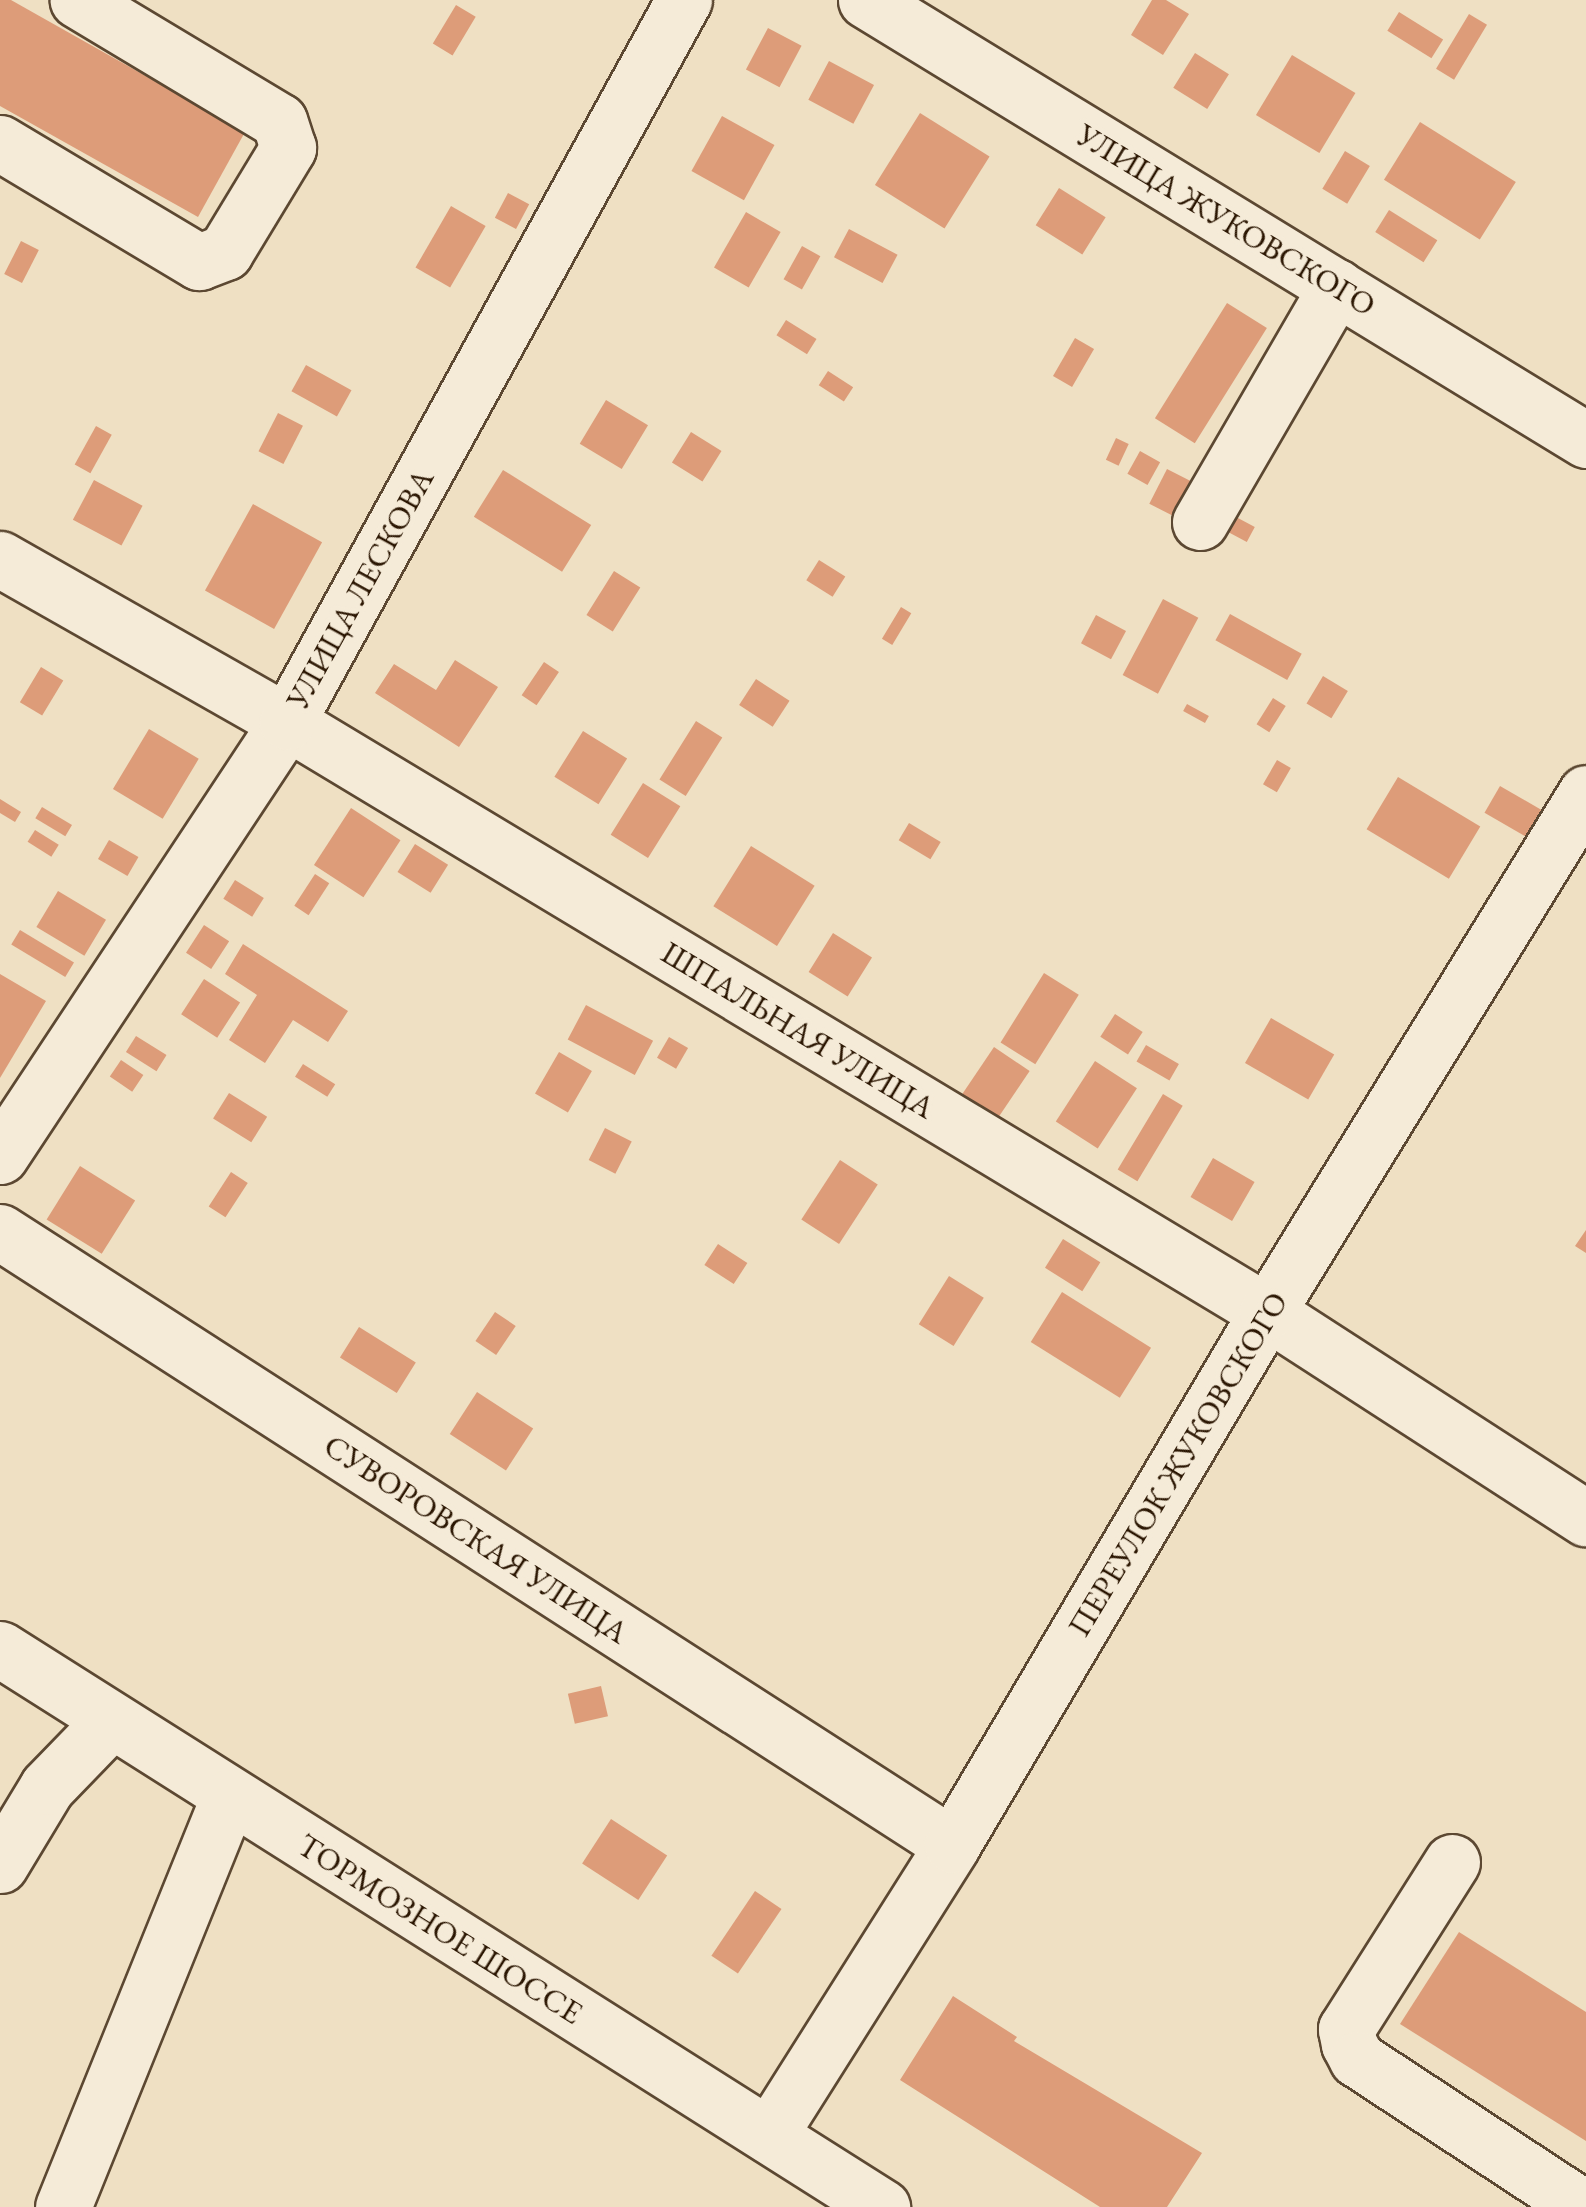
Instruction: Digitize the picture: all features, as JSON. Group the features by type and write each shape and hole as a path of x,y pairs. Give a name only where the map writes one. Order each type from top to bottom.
{"street":[{"path":"0,143 199,262 225,252 288,148 279,120 78,0"},
{"name":"УЛИЦА ЛЕСКОВА","path":"0,1156 287,722 684,0"},
{"name":"УЛИЦА ЖУКОВСКОГО","path":"866,0 1586,440"},
{"path":"1200,522 1336,287"},
{"name":"ШПАЛЬНАЯ УЛИЦА","path":"0,559 287,722 1268,1312 1586,1518"},
{"name":"ПЕРЕУЛОК ЖУКОВСКОГО","path":"769,2135 952,1845 1268,1312 1586,793"},
{"name":"СУВОРОВСКАЯ УЛИЦА","path":"0,1232 952,1845"},
{"name":"ТОРМОЗНОЕ ШОССЕ","path":"0,1649 882,2207"},
{"path":"0,1865 47,1787 111,1721"},
{"path":"62,2207 229,1797"},
{"path":"1452,1862 1346,2029 1358,2059 1582,2207"}],"building":[{"path":"0,0 11,0 245,132 198,217 0,106"},
{"path":"1152,0 1166,0 1189,14 1163,55 1131,35"},
{"path":"456,5 476,17 453,55 433,44"},
{"path":"1399,12 1443,40 1431,58 1387,31"},
{"path":"1469,14 1487,25 1454,80 1436,69"},
{"path":"768,28 802,46 779,87 746,69"},
{"path":"1195,53 1229,74 1207,109 1173,88"},
{"path":"1292,55 1355,93 1319,153 1256,115"},
{"path":"829,61 874,85 853,124 808,100"},
{"path":"920,113 990,156 944,229 875,185"},
{"path":"722,116 774,145 744,200 691,171"},
{"path":"1420,122 1516,182 1480,240 1384,180"},
{"path":"1345,151 1370,166 1347,204 1322,189"},
{"path":"1059,188 1106,217 1082,254 1036,225"},
{"path":"508,193 529,204 516,229 495,218"},
{"path":"451,206 486,226 450,287 416,267"},
{"path":"1389,210 1437,240 1424,262 1375,232"},
{"path":"746,212 781,232 749,287 714,267"},
{"path":"849,229 898,255 883,283 834,257"},
{"path":"21,241 39,250 22,283 4,274"},
{"path":"802,246 820,256 802,289 784,279"},
{"path":"1227,303 1267,328 1195,443 1155,418"},
{"path":"786,320 817,339 807,354 776,335"},
{"path":"1075,338 1094,349 1072,387 1053,376"},
{"path":"306,365 351,390 337,416 291,391"},
{"path":"828,371 853,387 844,402 819,385"},
{"path":"606,400 648,425 622,469 580,444"},
{"path":"278,413 303,426 283,464 258,451"},
{"path":"96,426 112,435 90,473 75,464"},
{"path":"691,432 722,451 702,482 672,463"},
{"path":"1116,438 1129,444 1119,466 1106,460"},
{"path":"1140,451 1160,462 1148,485 1127,474"},
{"path":"1167,469 1191,481 1173,516 1149,504"},
{"path":"503,470 591,525 562,572 474,517"},
{"path":"94,480 143,506 121,546 73,520"},
{"path":"253,504 322,542 274,629 205,591"},
{"path":"1223,510 1255,527 1247,542 1215,525"},
{"path":"819,560 845,576 833,597 806,580"},
{"path":"614,571 640,587 613,632 586,615"},
{"path":"1163,599 1198,618 1158,694 1123,675"},
{"path":"901,607 911,613 892,645 882,639"},
{"path":"1230,614 1302,654 1287,680 1215,640"},
{"path":"1096,615 1126,631 1111,659 1081,643"},
{"path":"455,660 498,687 459,747 375,693 394,664 436,690"},
{"path":"544,662 559,672 537,705 522,695"},
{"path":"41,667 63,680 42,716 20,702"},
{"path":"1323,676 1348,691 1331,718 1307,703"},
{"path":"756,679 790,701 773,727 739,705"},
{"path":"1273,698 1286,706 1269,732 1257,724"},
{"path":"1187,704 1209,716 1205,723 1183,711"},
{"path":"696,721 722,737 686,796 659,780"},
{"path":"149,729 199,759 163,819 113,789"},
{"path":"583,731 627,759 598,804 554,777"},
{"path":"1277,760 1291,768 1277,792 1263,784"},
{"path":"1398,777 1480,826 1449,879 1367,829"},
{"path":"643,783 680,806 648,858 611,835"},
{"path":"1500,786 1548,814 1533,841 1484,813"},
{"path":"0,799 21,812 15,822 0,813"},
{"path":"42,807 72,825 65,836 35,818"},
{"path":"351,808 400,840 363,897 314,865"},
{"path":"909,823 941,842 930,859 899,840"},
{"path":"35,830 59,845 51,857 28,842"},
{"path":"109,840 138,857 127,876 98,859"},
{"path":"415,844 448,865 431,893 398,872"},
{"path":"751,846 815,886 777,946 713,906"},
{"path":"315,874 329,883 309,915 294,906"},
{"path":"235,880 264,898 252,917 223,899"},
{"path":"58,891 106,920 84,956 36,927"},
{"path":"204,925 229,941 211,969 186,953"},
{"path":"20,930 74,962 65,977 11,945"},
{"path":"833,933 872,957 848,996 809,972"},
{"path":"243,944 348,1011 328,1042 293,1020 265,1063 229,1040 257,995 225,974"},
{"path":"1044,973 1079,995 1035,1064 1001,1043"},
{"path":"0,974 46,1001 0,1078"},
{"path":"204,979 240,1002 217,1038 181,1014"},
{"path":"586,1005 653,1041 635,1075 568,1039"},
{"path":"1115,1014 1143,1032 1128,1055 1100,1037"},
{"path":"1271,1018 1334,1054 1308,1100 1245,1063"},
{"path":"136,1036 167,1055 156,1071 126,1052"},
{"path":"669,1037 688,1048 676,1069 657,1058"},
{"path":"1146,1045 1179,1064 1169,1080 1136,1061"},
{"path":"994,1047 1030,1071 998,1118 962,1094"},
{"path":"559,1052 592,1071 568,1113 535,1094"},
{"path":"121,1060 143,1075 132,1092 110,1077"},
{"path":"1095,1061 1137,1088 1098,1149 1056,1121"},
{"path":"303,1064 335,1084 327,1097 295,1077"},
{"path":"229,1093 267,1117 251,1142 213,1118"},
{"path":"1163,1094 1183,1106 1137,1181 1118,1169"},
{"path":"605,1128 632,1142 615,1174 589,1160"},
{"path":"1213,1158 1255,1182 1232,1221 1190,1197"},
{"path":"840,1160 878,1185 839,1244 801,1220"},
{"path":"80,1166 135,1200 102,1254 47,1219"},
{"path":"231,1172 248,1183 225,1217 209,1206"},
{"path":"1586,1230 1586,1253 1575,1246"},
{"path":"1063,1239 1100,1262 1082,1291 1045,1268"},
{"path":"718,1244 747,1263 734,1284 704,1265"},
{"path":"949,1276 984,1298 954,1346 919,1324"},
{"path":"1062,1292 1151,1348 1120,1398 1031,1342"},
{"path":"495,1312 516,1326 496,1355 475,1341"},
{"path":"359,1327 416,1363 397,1393 340,1358"},
{"path":"477,1392 533,1428 506,1470 450,1434"},
{"path":"601,1686 608,1716 575,1724 568,1694"},
{"path":"611,1819 667,1855 638,1900 582,1863"},
{"path":"755,1891 782,1909 738,1974 711,1956"},
{"path":"1459,1932 1586,2012 1586,2141 1400,2024"},
{"path":"953,1996 1017,2037 1014,2041 1202,2153 1167,2207 1100,2207 900,2080"}]}
